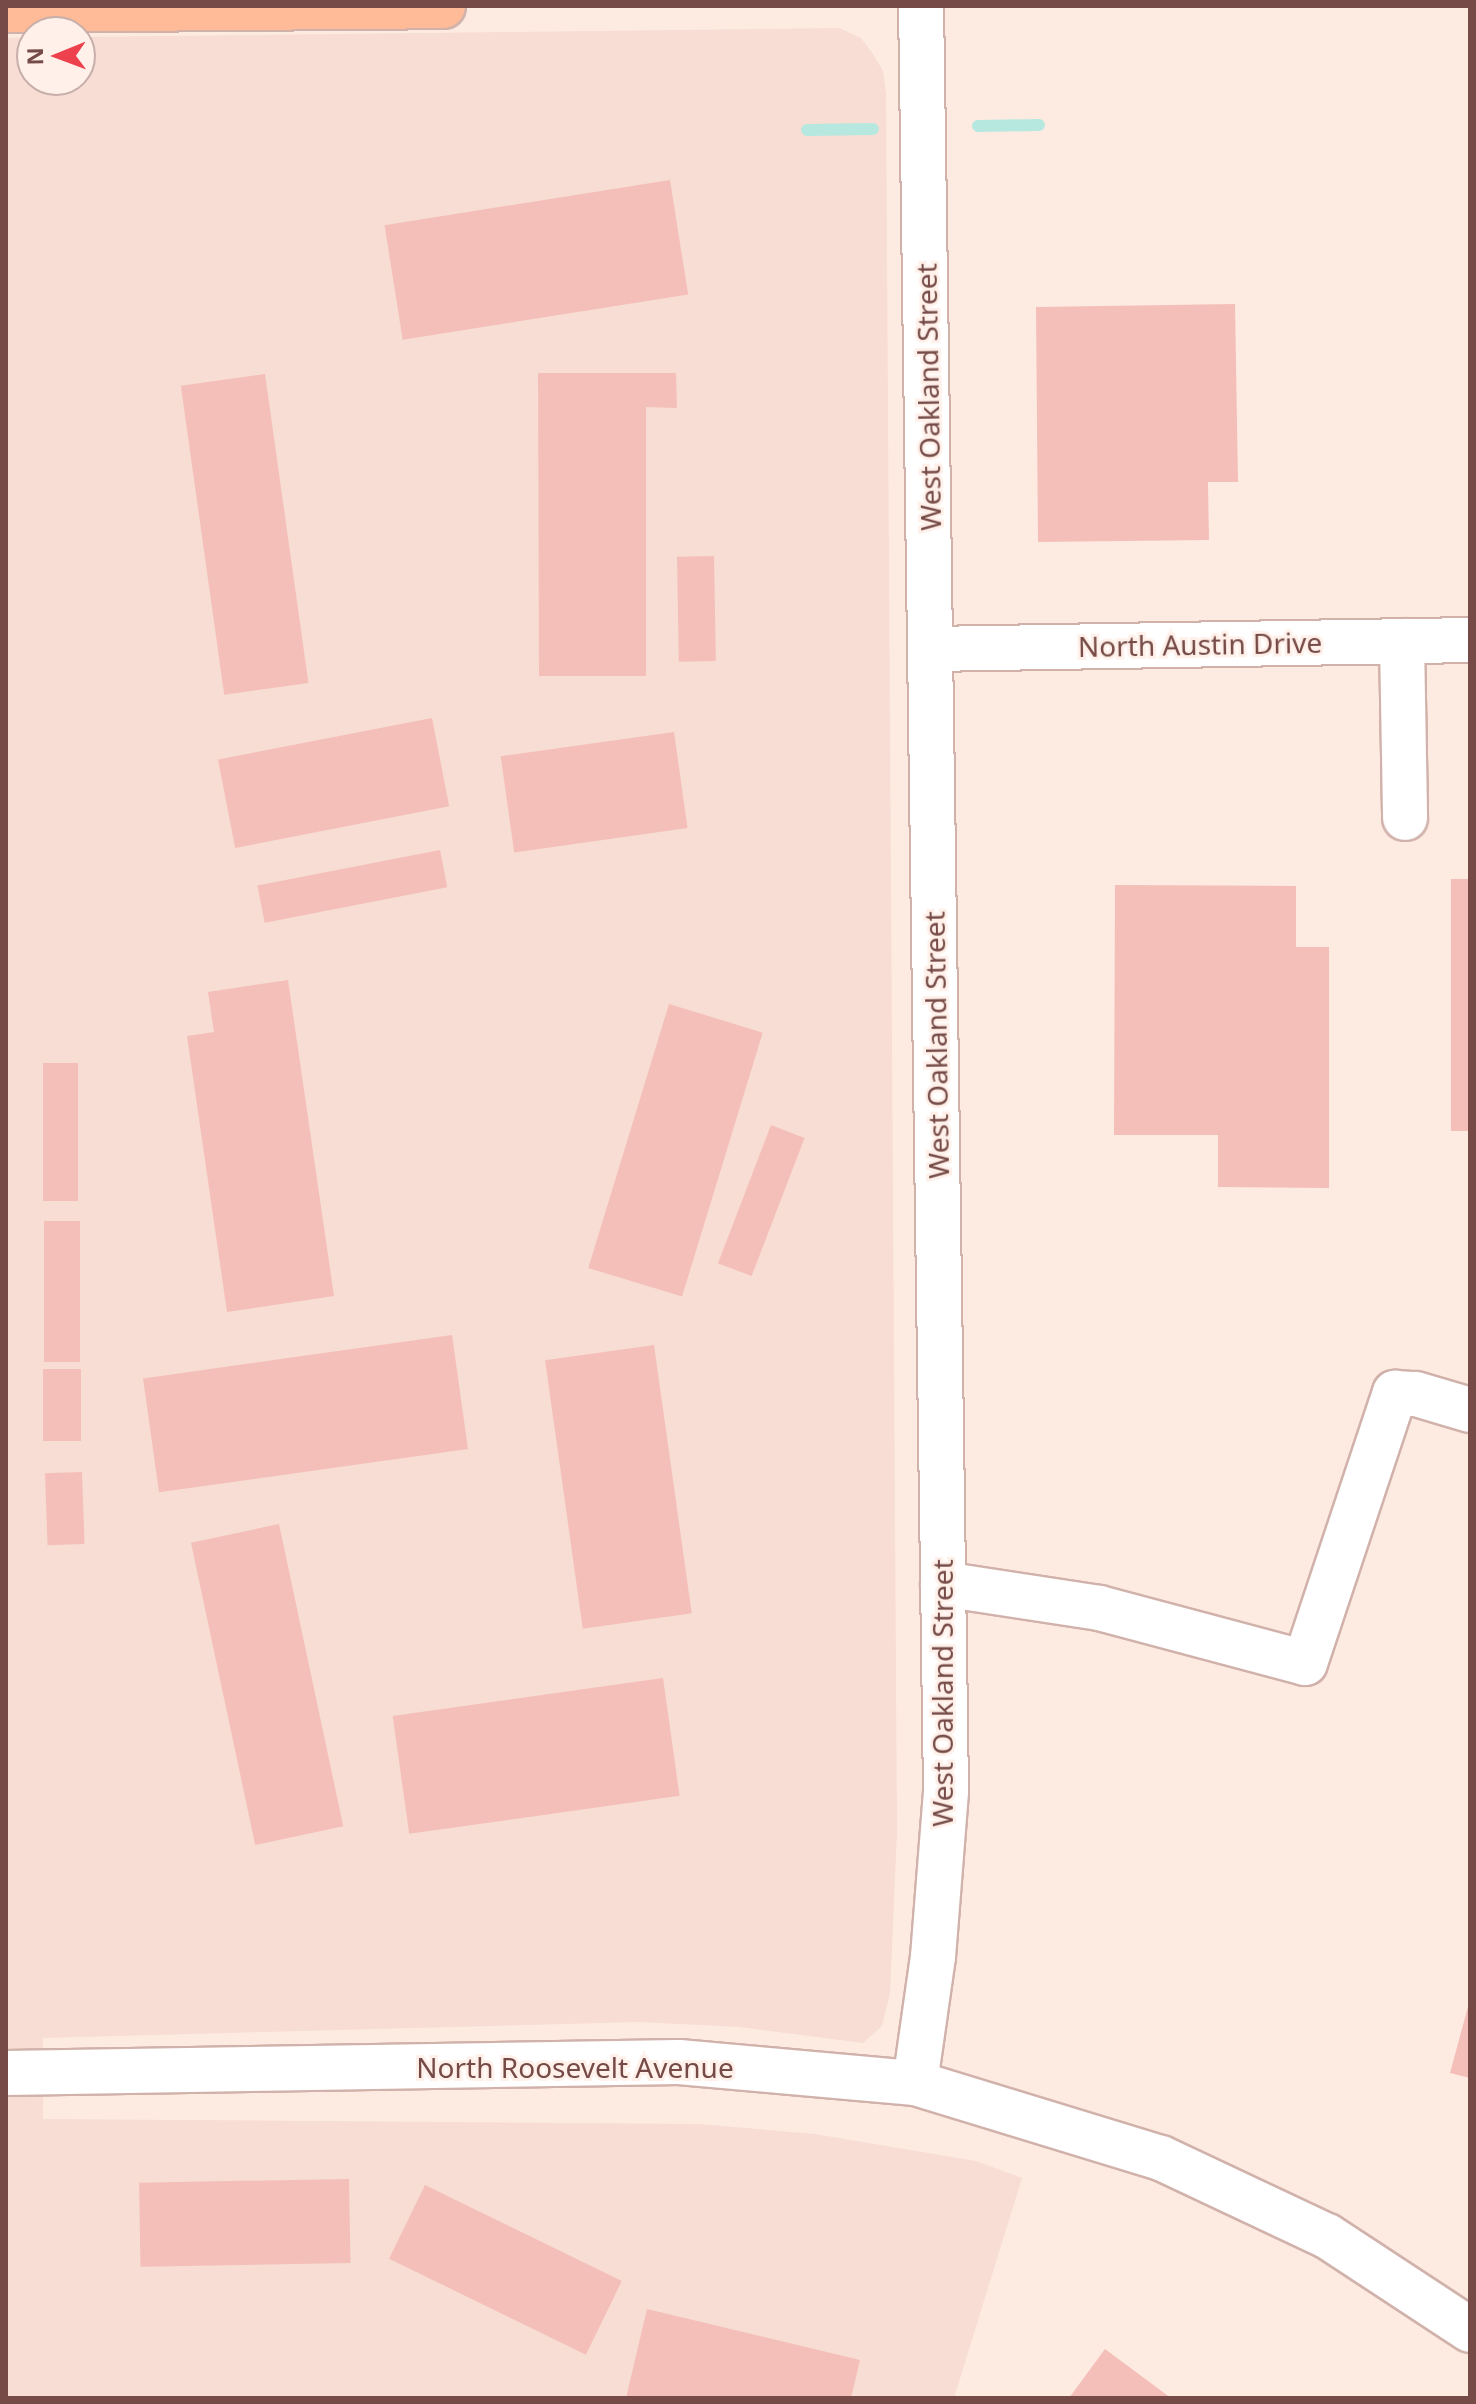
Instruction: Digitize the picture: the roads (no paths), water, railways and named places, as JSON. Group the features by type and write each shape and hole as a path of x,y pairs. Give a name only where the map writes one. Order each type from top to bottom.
{"main road":[{"path":"8,9 443,6"}],"street":[{"name":"West Oakland Street","path":"915,2083 933,1957 946,1791 921,6"},
{"name":"North Austin Drive","path":"930,649 1470,640"},
{"path":"1402,641 1405,818"},
{"path":"943,1584 1099,1608 1305,1663 1395,1393 1416,1394 1470,1410"},
{"name":"North Roosevelt Avenue","path":"6,2073 679,2062 915,2083 1161,2158 1327,2236 1470,2330"}],"waterway":[{"path":"978,126 1039,125"},
{"path":"807,130 873,129"}]}
